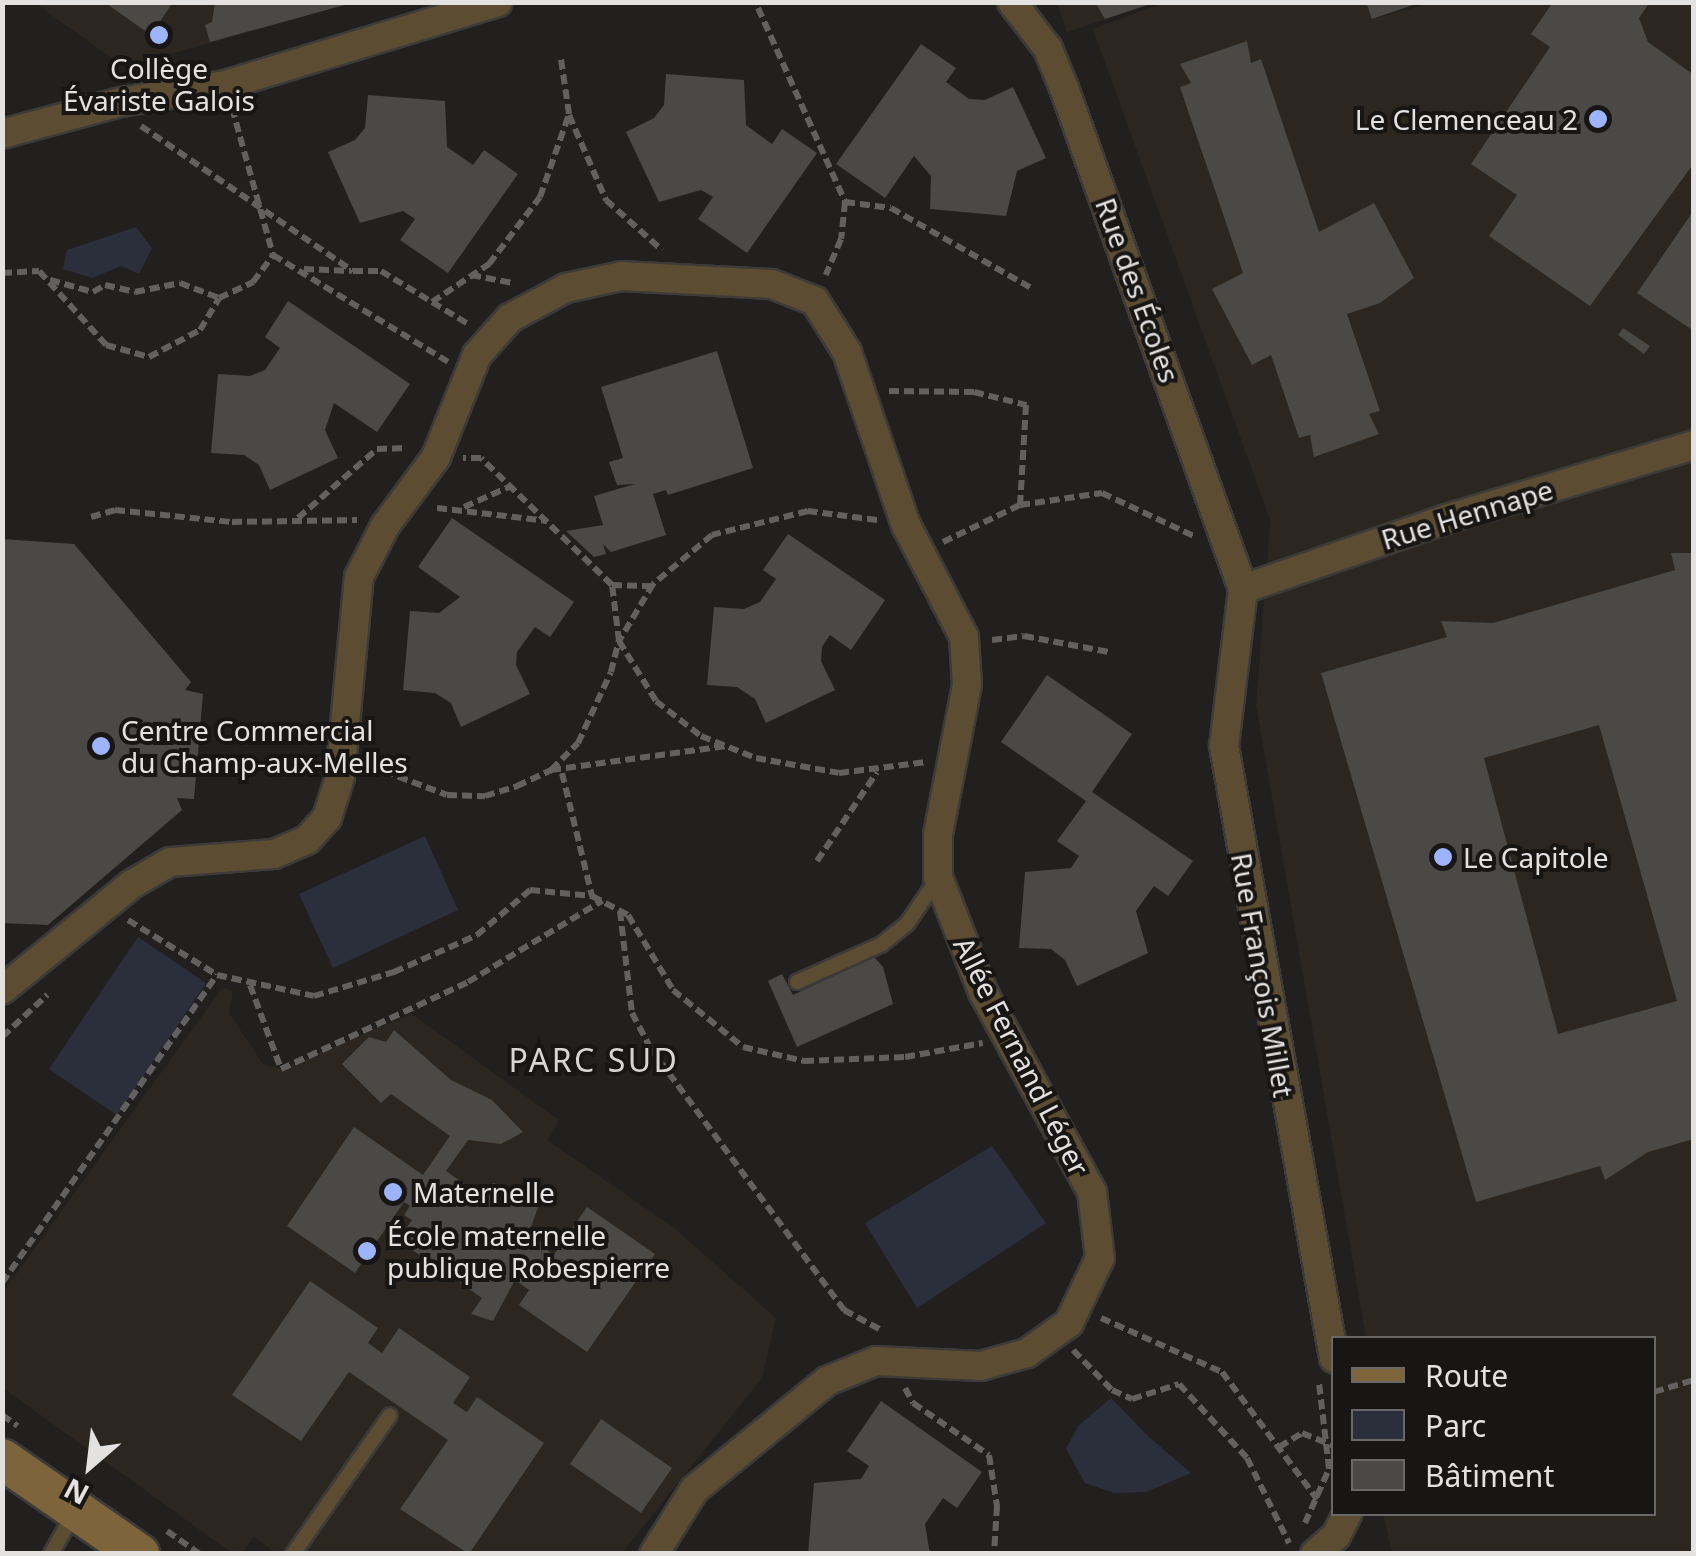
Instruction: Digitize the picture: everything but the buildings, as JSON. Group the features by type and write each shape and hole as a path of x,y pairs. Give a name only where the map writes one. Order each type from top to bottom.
{"street":[{"path":"2,134 120,102 225,85 498,2"},
{"name":"Rue des Écoles","path":"1012,2 1048,48 1228,540 1242,589"},
{"path":"2,990 110,902 170,862 274,854 307,840 328,818 342,751 355,596 385,526 436,458 466,373 490,337 510,318 566,288 620,276 679,276 772,284 815,301"},
{"name":"Allée Fernand Léger","path":"654,1554 682,1503 827,1381 889,1361 1004,1363 1058,1334 1079,1308 1097,1273 1099,1218 1092,1192 984,992 938,878 938,834 966,685 964,644 947,597 906,525 862,391 832,322 815,301"},
{"name":"Rue Hennape","path":"1242,589 1428,524 1694,445"},
{"name":"Rue François Millet","path":"1242,589 1224,746 1331,1344"},
{"path":"2,1458 139,1554"},
{"path":"1315,1554 1336,1536 1337,1516"}],"lane":[{"path":"797,982 882,944 907,924 938,878"},
{"path":"293,1554 390,1415"},
{"path":"51,1554 76,1510"}],"path":[{"path":"758,8 845,202 841,240 815,301"},
{"path":"561,59 569,114 606,200 678,262 679,276"},
{"path":"225,85 274,256 304,269 466,373"},
{"path":"120,102 150,136 352,271"},
{"path":"432,302 489,264 540,197 569,114"},
{"path":"845,202 890,208 1031,288"},
{"path":"2,273 39,271 77,319 106,345 134,358 186,342 219,298 252,282 274,256"},
{"path":"304,269 382,272 490,337"},
{"path":"48,279 92,292 105,285 135,292 180,283 219,298"},
{"path":"862,391 974,392 1026,404 1020,505"},
{"path":"298,518 377,450 400,446 436,458 482,458 612,585 619,641 656,701 701,736 803,768 877,771 952,758"},
{"path":"462,508 512,486"},
{"path":"920,555 1020,505 1102,493 1200,539 1228,540"},
{"path":"428,518 438,506 548,521"},
{"path":"91,517 115,510 232,522 298,518 385,526"},
{"path":"342,751 390,778 446,795 484,796 551,770 594,714 619,641 652,584 712,535 754,520 808,511 906,525"},
{"path":"612,585 652,584"},
{"path":"964,644 1024,636 1109,652"},
{"path":"551,770 562,773 594,762 728,746"},
{"path":"817,862 877,771"},
{"path":"562,773 592,896"},
{"path":"110,902 130,922 217,975 317,996 394,972 476,935 530,890 592,896 620,910 652,948 673,990 742,1048 804,1061 905,1058 1009,1035"},
{"path":"250,984 281,1068 468,982 604,900"},
{"path":"620,910 632,1013 650,1049 844,1310 902,1337 930,1361"},
{"path":"2,1283 217,975"},
{"path":"1079,1308 1222,1372 1279,1447 1331,1503"},
{"path":"1058,1334 1112,1390 1132,1398 1178,1384 1246,1458 1287,1531 1292,1554"},
{"path":"889,1361 913,1403 989,1455 997,1506 994,1554"},
{"path":"1656,1391 1694,1380"},
{"path":"1279,1447 1302,1433 1331,1445"}],"shaded area":[{"path":"1056,2 1155,3 1067,32"},
{"path":"1165,2 1366,3 1373,19 1430,3 1693,3 1693,1553 1392,1553 1383,1516 1656,1516 1656,1336 1366,1336 1256,705 1270,520 1093,29"},
{"name":"Collège Évariste Galois","path":"35,3 352,3 124,67"},
{"name":"École maternelle publique Robespierre","path":"222,988 233,991 229,1013 263,1064 280,1069 412,1014 559,1120 547,1140 673,1227 776,1318 762,1378 622,1553 277,1554 254,1537 242,1553 232,1553 3,1388 3,1292"}],"green space":[{"path":"136,227 152,248 139,274 121,266 92,278 63,269 67,250"},
{"path":"425,836 458,910 333,968 299,894"},
{"path":"138,937 206,983 117,1115 49,1069"},
{"path":"992,1146 1046,1223 917,1308 865,1223"},
{"path":"1111,1398 1191,1473 1146,1492 1114,1493 1085,1483 1066,1449 1078,1426"}],"place":[{"name":"Collège Évariste Galois","path":"159,35"},
{"name":"Le Clemenceau 2","path":"1598,119"},
{"name":"Centre Commercial du Champ-aux-Melles","path":"101,746"},
{"name":"Le Capitole","path":"1443,857"},
{"name":"Maternelle","path":"393,1192"},
{"name":"École maternelle publique Robespierre","path":"367,1251"}],"district":[{"name":"PARC SUD","path":"594,1060"}]}
